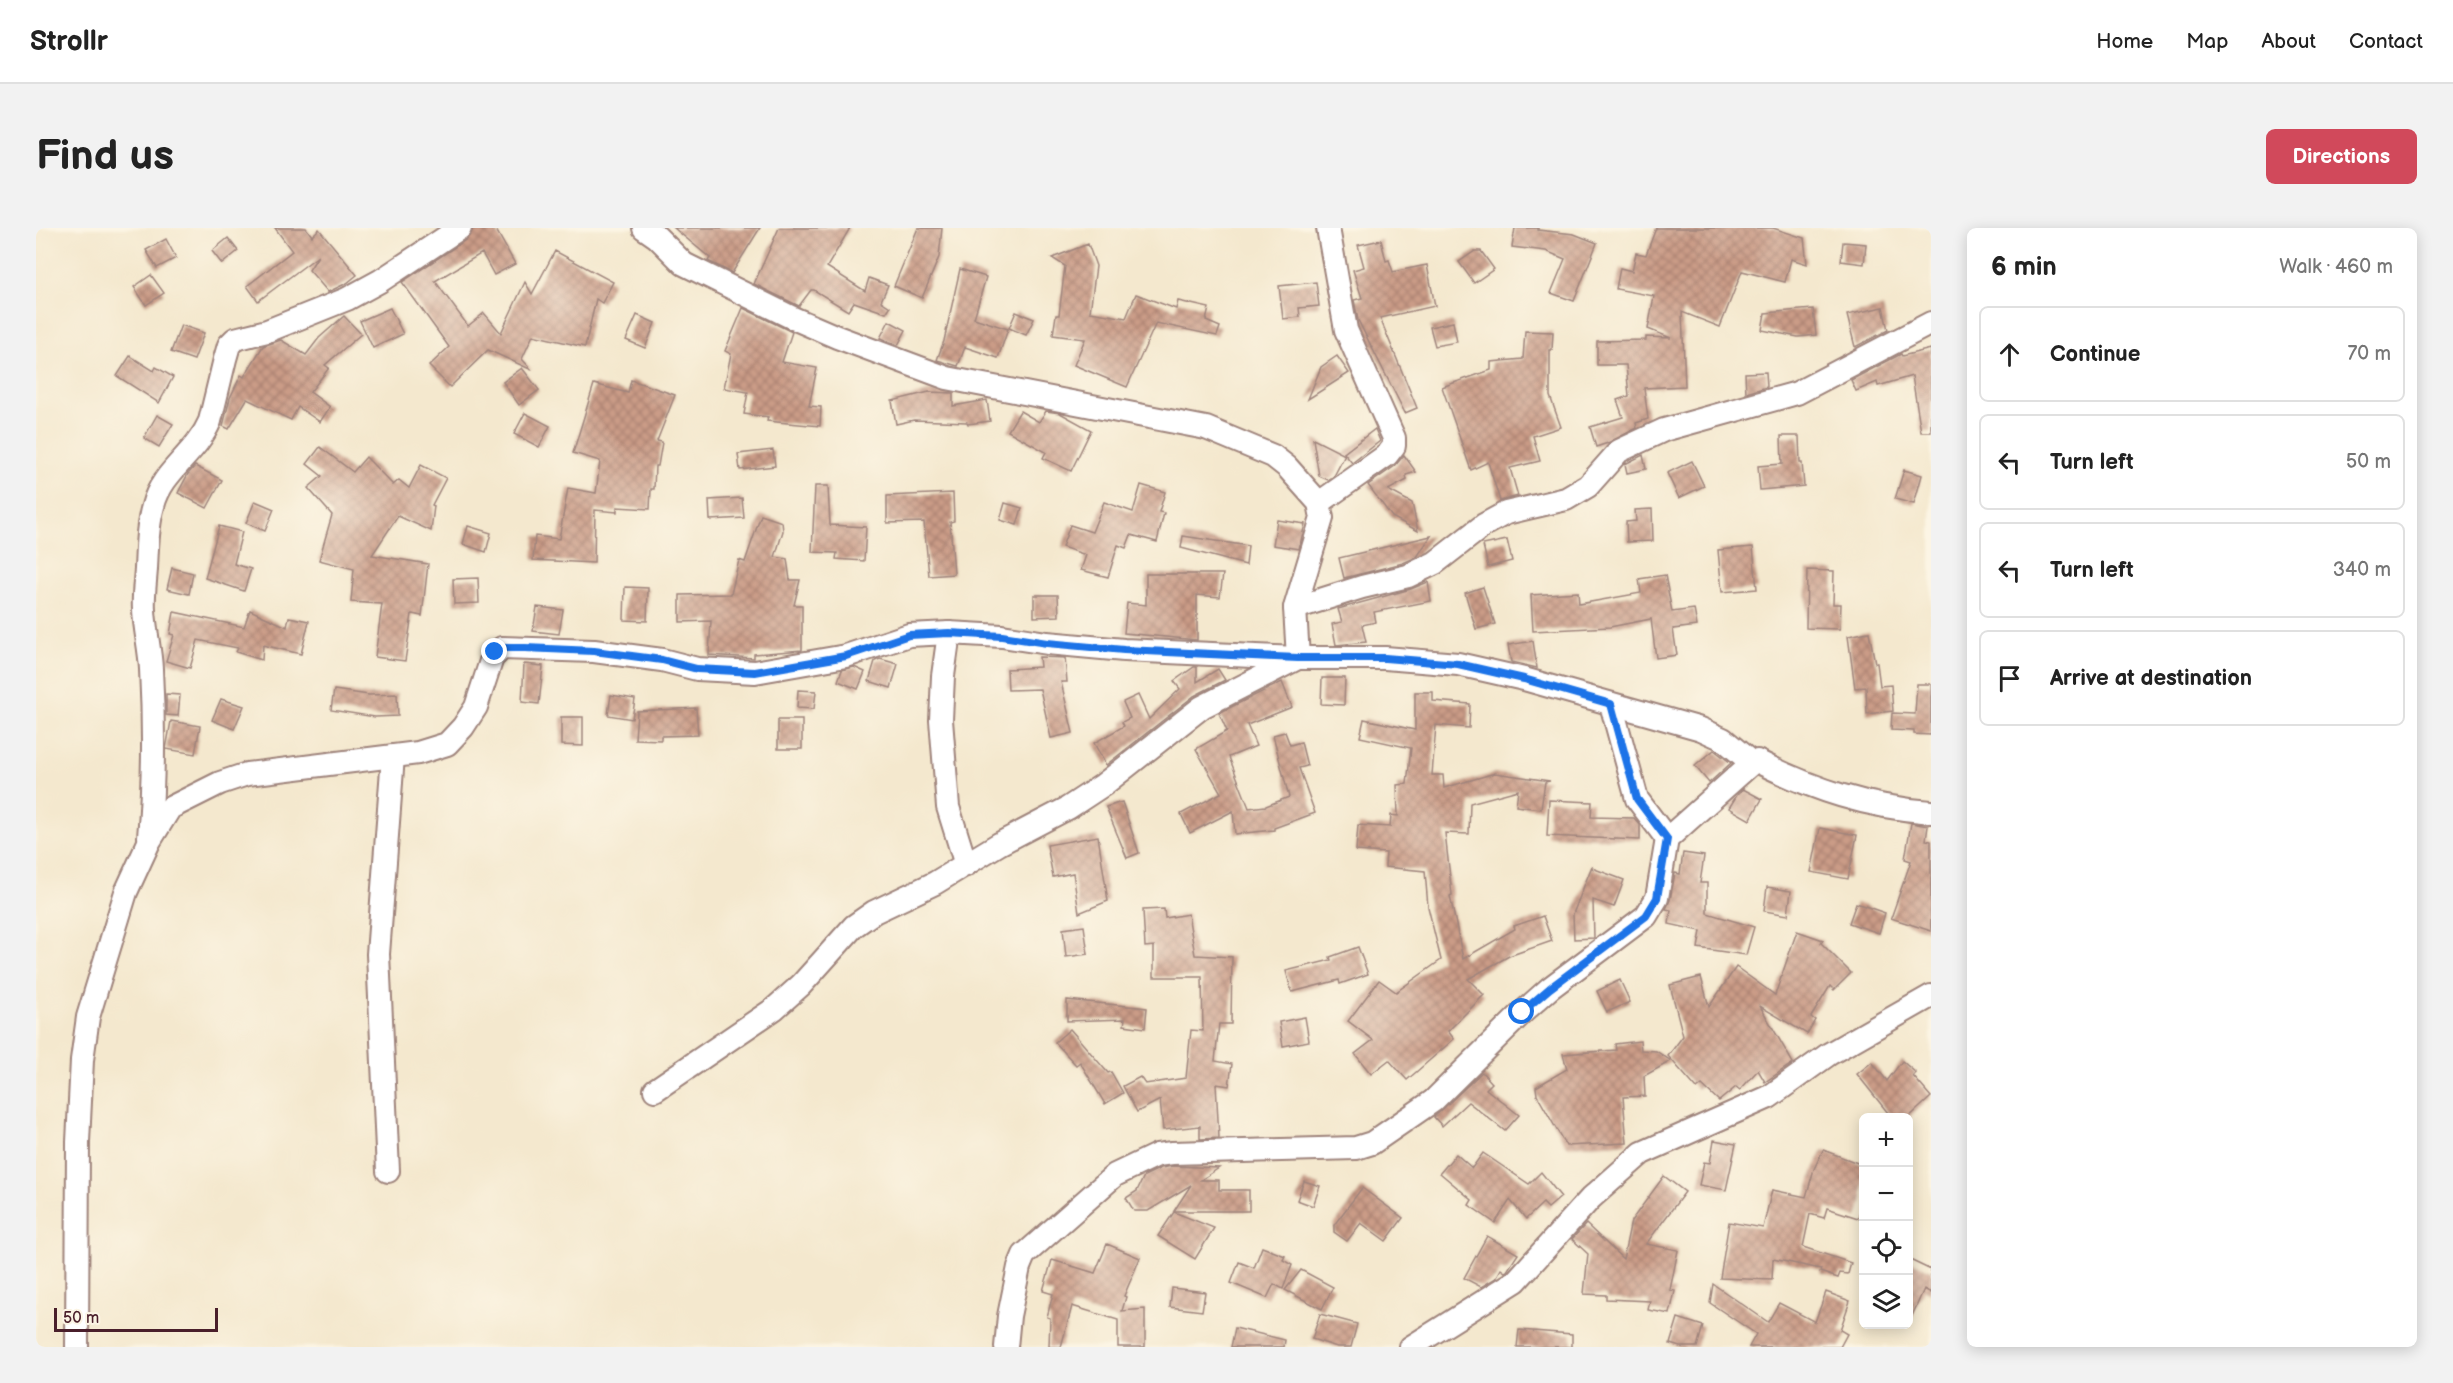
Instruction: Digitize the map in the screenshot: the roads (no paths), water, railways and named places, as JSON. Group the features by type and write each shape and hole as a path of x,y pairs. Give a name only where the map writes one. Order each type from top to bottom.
{"street":[{"path":"149,842 153,795 153,708 151,665 143,608 153,507 160,487 168,474 183,461 206,431 229,345 241,336 267,331 347,299 380,281 460,228"},
{"path":"644,228 657,237 684,264 793,318 947,378 1206,428 1273,456 1287,467 1319,503 1322,518 1294,608 1298,658"},
{"path":"1319,503 1387,455 1394,446 1394,438 1346,330 1329,228"},
{"path":"1294,608 1362,587 1408,576 1435,563 1484,525 1506,513 1566,499 1588,486 1619,451 1664,430 1797,393 1931,323"},
{"path":"77,1347 78,1142 82,1060 88,1017 126,892 149,842 171,808 220,783 247,774 418,753 447,744 463,728 476,707 492,658 501,648 594,651 662,660 697,669 755,672 846,656 909,635 949,633 1002,636 1047,643 1124,650 1298,658 1385,658 1458,664 1524,679 1701,729 1723,740 1752,764"},
{"path":"949,633 940,720 948,807 966,865"},
{"path":"655,1090 774,1009 801,986 854,926 873,912 935,883 1068,808 1103,785 1202,707 1298,658"},
{"path":"1611,704 1637,799 1667,839"},
{"path":"388,1171 378,954 393,756"},
{"path":"1006,1347 1009,1316 1019,1267 1024,1255 1115,1175 1157,1155 1172,1153 1356,1148 1378,1140 1433,1101 1522,1012 1550,988 1646,916 1657,898 1667,839 1757,760 1801,783 1863,803 1931,812"},
{"path":"1411,1347 1516,1281 1591,1198 1642,1153 1768,1097 1829,1054 1931,996"}]}
